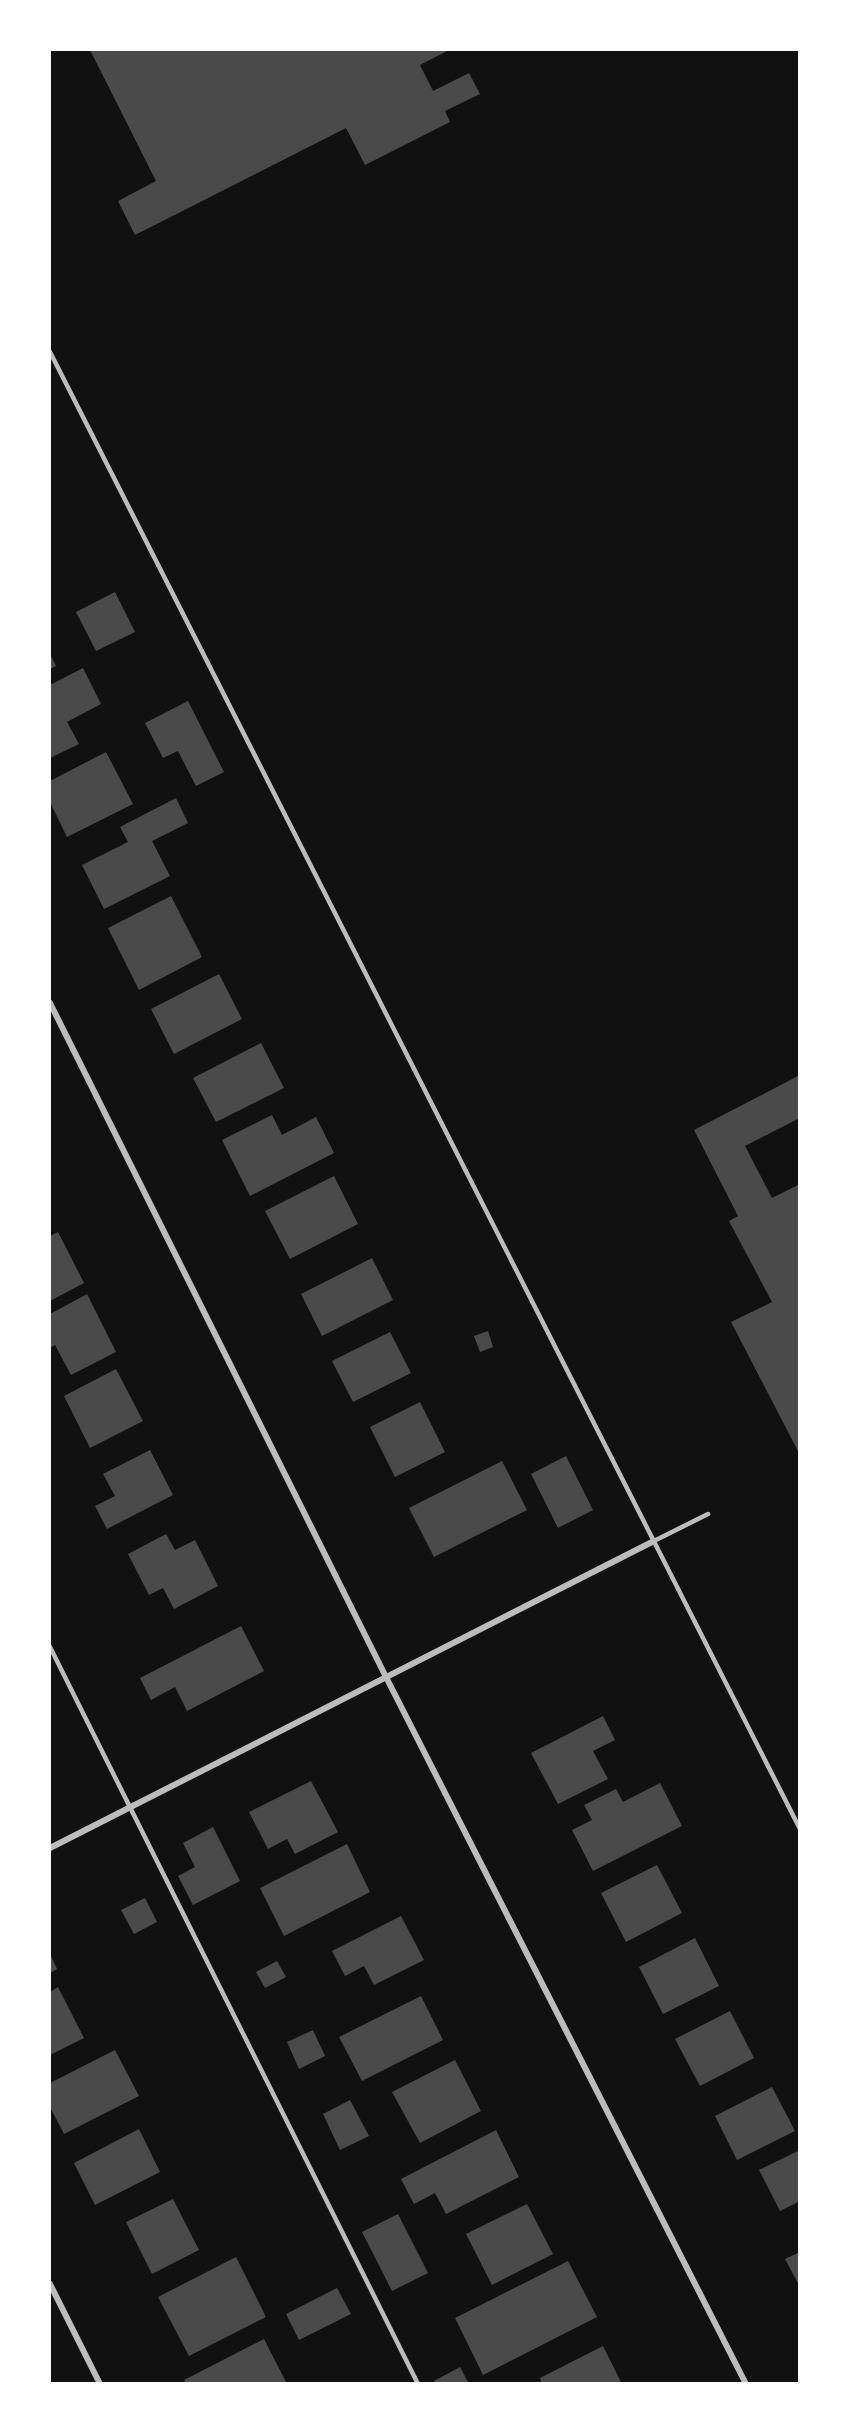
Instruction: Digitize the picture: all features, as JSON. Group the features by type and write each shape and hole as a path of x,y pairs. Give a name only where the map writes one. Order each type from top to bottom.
{"street":[{"path":"50,1003 386,1677 746,2384"},
{"path":"50,1848 652,1542"},
{"path":"50,2284 100,2384"}],"lane":[{"path":"50,352 652,1542 800,1829"},
{"path":"652,1542 708,1514"},
{"path":"50,1647 418,2384"}],"building":[{"path":"90,50 449,50 420,65 433,91 469,73 480,94 445,111 450,122 365,165 346,128 135,235 118,201 156,181"},
{"path":"115,592 135,632 96,651 76,612"},
{"path":"50,654 56,666 50,669"},
{"path":"83,668 101,704 67,722 79,744 50,758 50,685"},
{"path":"188,701 224,772 196,786 178,751 163,758 145,723"},
{"path":"106,752 133,804 67,837 50,802 50,781"},
{"path":"176,798 188,823 152,841 170,876 104,909 82,865 128,842 120,827"},
{"path":"171,896 202,957 139,990 108,928"},
{"path":"219,974 242,1019 174,1054 151,1009"},
{"path":"261,1043 284,1088 216,1122 193,1078"},
{"path":"800,1075 800,1118 745,1146 772,1198 800,1184 800,1455 731,1322 772,1302 729,1221 738,1216 694,1130"},
{"path":"272,1115 282,1135 316,1117 334,1153 250,1196 222,1140"},
{"path":"334,1176 358,1224 290,1259 265,1211"},
{"path":"58,1232 84,1283 50,1301 50,1236"},
{"path":"372,1258 393,1300 322,1336 301,1294"},
{"path":"87,1294 116,1352 71,1375 55,1345 50,1348 50,1314"},
{"path":"488,1331 493,1347 480,1352 474,1336"},
{"path":"390,1332 411,1373 353,1402 332,1361"},
{"path":"116,1369 143,1421 90,1448 64,1396"},
{"path":"420,1402 445,1452 395,1477 370,1427"},
{"path":"150,1450 173,1495 107,1529 95,1506 115,1496 103,1474"},
{"path":"566,1456 593,1510 558,1528 531,1474"},
{"path":"502,1461 527,1510 434,1557 409,1508"},
{"path":"166,1534 175,1550 195,1540 218,1586 174,1609 163,1588 149,1595 128,1554"},
{"path":"241,1626 264,1671 187,1711 175,1687 151,1700 140,1678"},
{"path":"603,1716 615,1740 593,1751 608,1779 558,1804 531,1753"},
{"path":"311,1781 338,1832 295,1854 287,1839 268,1849 249,1812"},
{"path":"660,1783 682,1826 593,1871 572,1830 592,1820 584,1805 616,1789 623,1802"},
{"path":"213,1827 240,1881 193,1905 178,1876 195,1867 183,1843"},
{"path":"347,1844 370,1892 284,1936 260,1888"},
{"path":"657,1865 682,1913 626,1942 601,1893"},
{"path":"145,1898 157,1922 134,1934 121,1910"},
{"path":"401,1916 424,1960 374,1985 364,1966 345,1976 332,1951"},
{"path":"695,1938 719,1986 663,2014 639,1967"},
{"path":"50,1954 57,1969 50,1973"},
{"path":"277,1961 286,1977 265,1988 256,1972"},
{"path":"58,1987 84,2038 50,2055 50,1992"},
{"path":"421,1996 443,2040 362,2081 339,2037"},
{"path":"730,2011 754,2058 700,2086 675,2039"},
{"path":"313,2030 325,2056 299,2069 287,2042"},
{"path":"115,2050 139,2096 64,2134 50,2107 50,2083"},
{"path":"455,2060 481,2111 420,2143 392,2092"},
{"path":"772,2087 795,2131 737,2160 715,2116"},
{"path":"350,2100 369,2136 340,2150 323,2114"},
{"path":"139,2129 160,2172 95,2205 74,2163"},
{"path":"496,2130 519,2177 446,2214 435,2193 414,2204 401,2179"},
{"path":"800,2150 800,2201 780,2211 759,2170"},
{"path":"173,2199 199,2250 152,2274 126,2222"},
{"path":"527,2204 553,2254 492,2285 466,2234"},
{"path":"398,2214 428,2273 392,2291 362,2232"},
{"path":"800,2252 800,2287 785,2259"},
{"path":"236,2257 266,2317 189,2356 158,2297"},
{"path":"568,2261 597,2317 483,2375 455,2318"},
{"path":"337,2288 351,2314 299,2340 286,2314"},
{"path":"264,2339 287,2384 186,2384 184,2380"},
{"path":"603,2346 622,2384 542,2384 540,2378"},
{"path":"460,2367 469,2384 435,2384 434,2381"}]}
